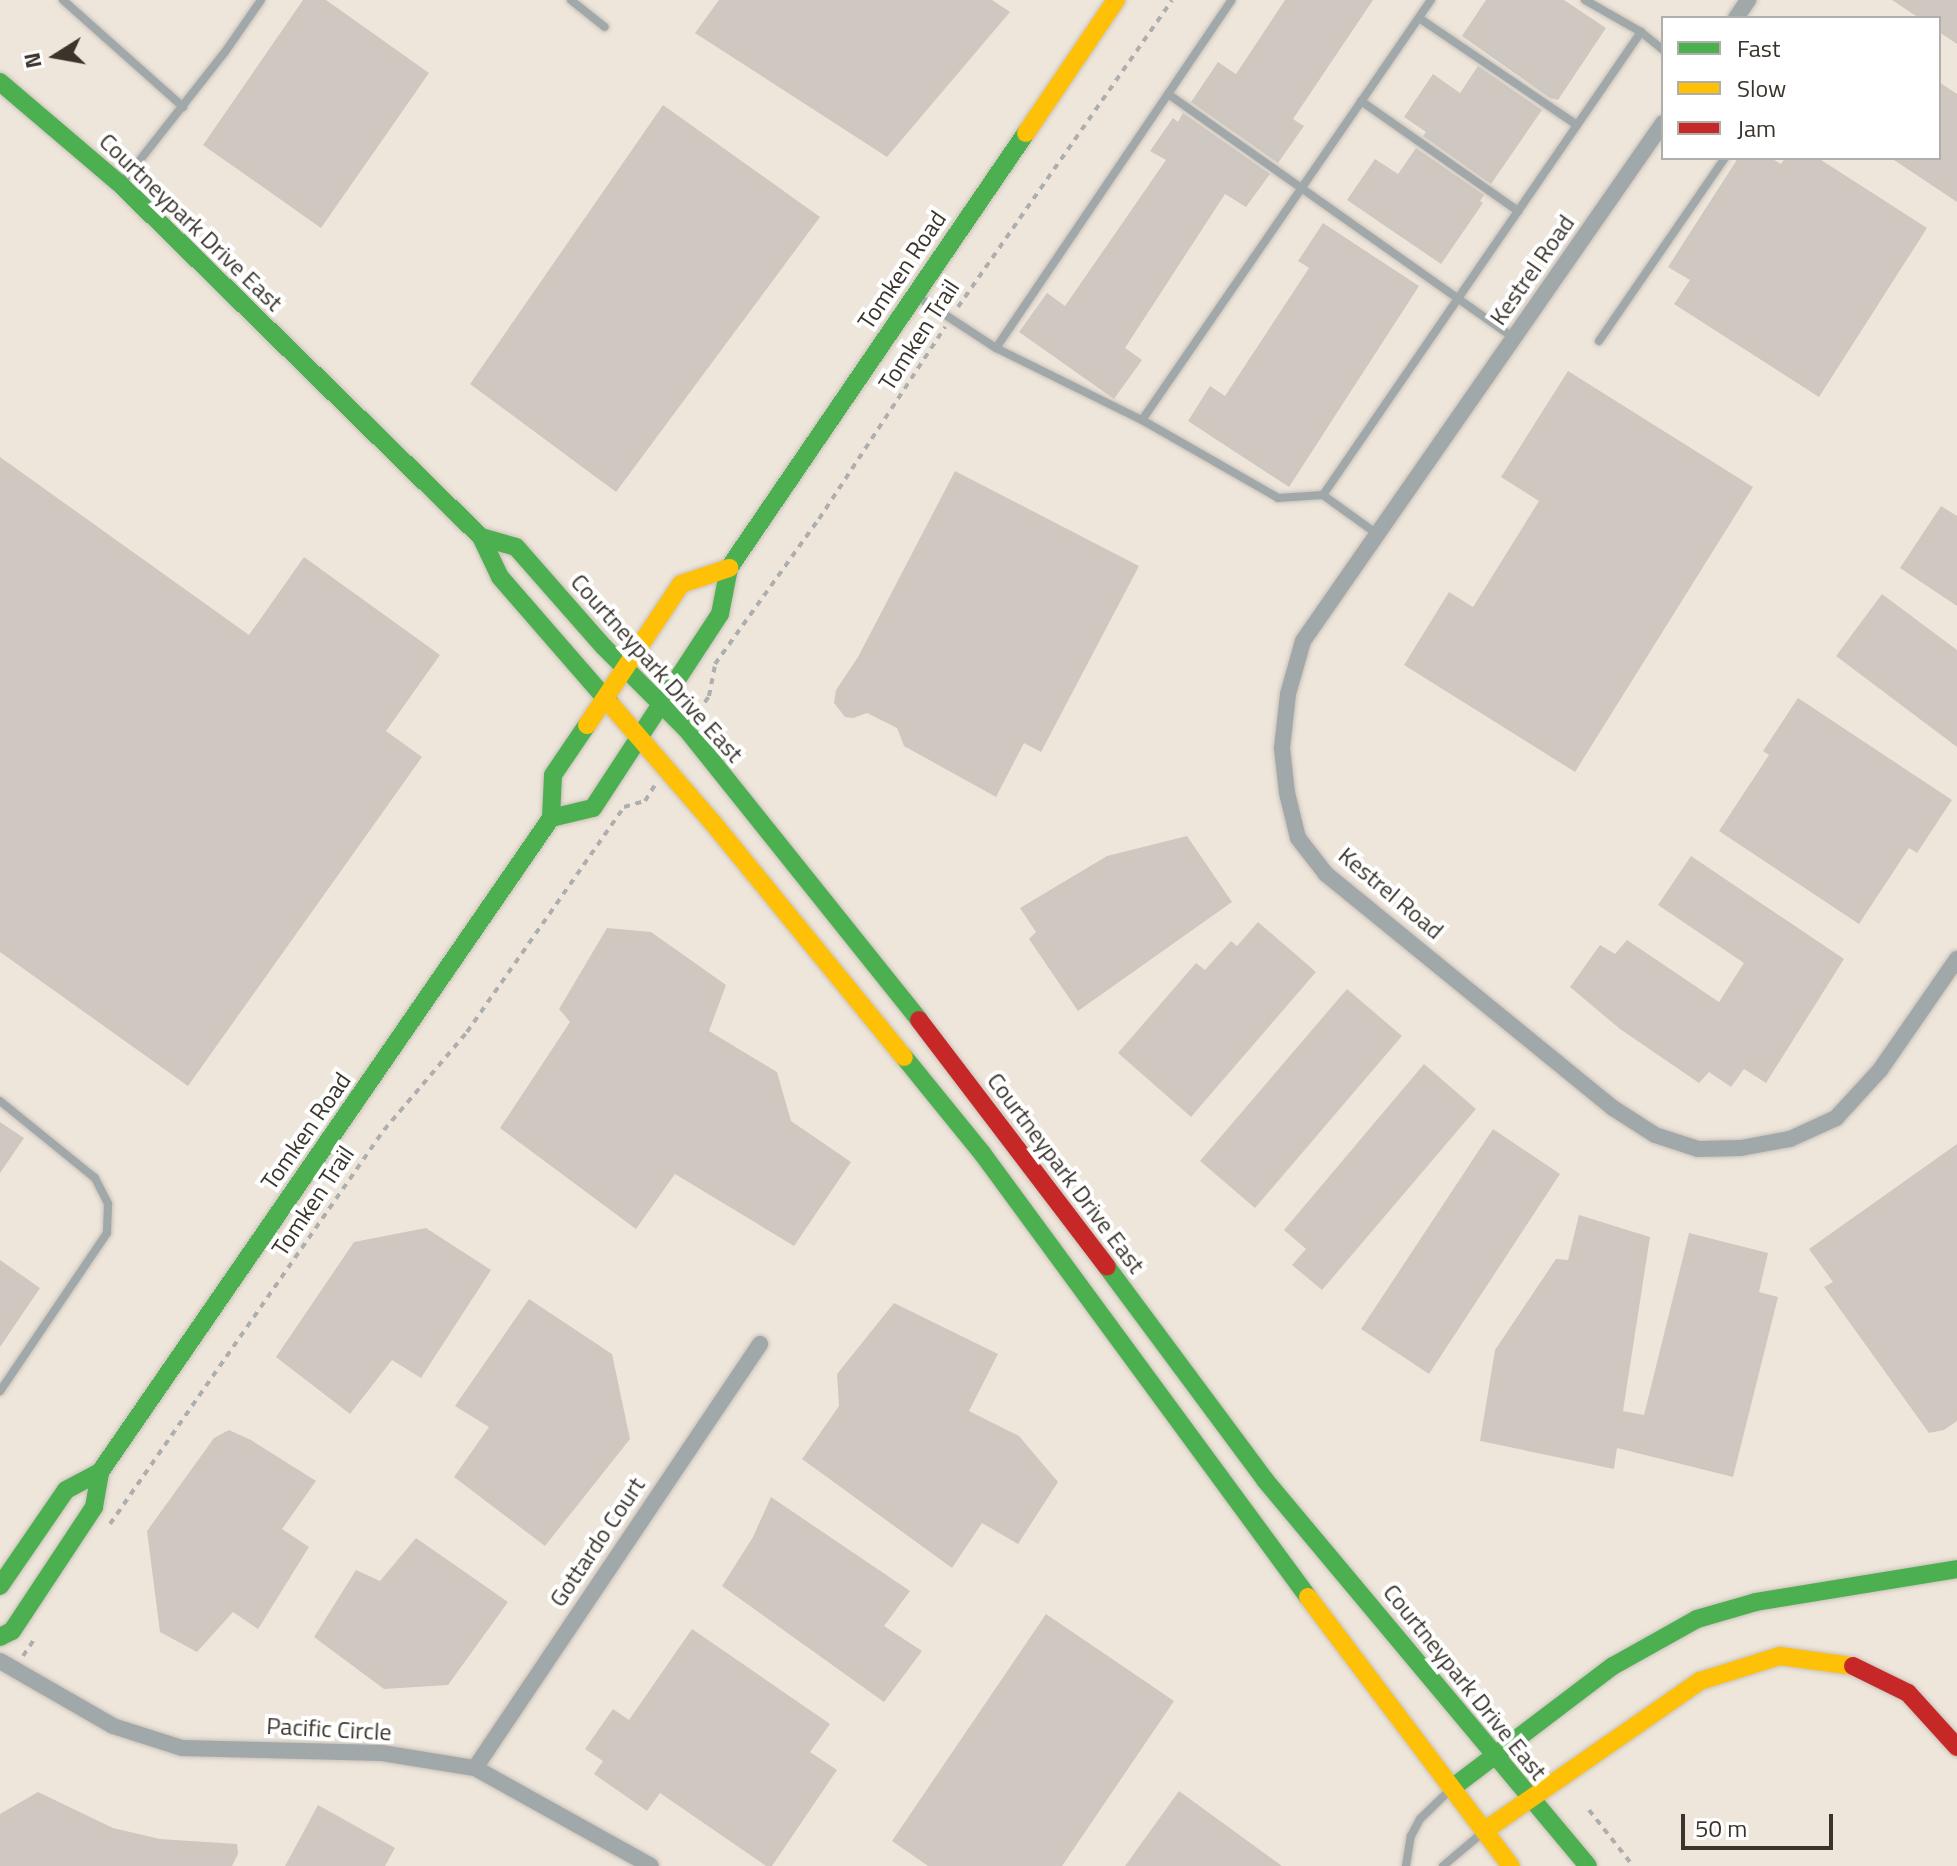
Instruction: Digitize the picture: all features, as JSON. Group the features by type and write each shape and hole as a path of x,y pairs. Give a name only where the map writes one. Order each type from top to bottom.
{"main road":[{"name":"Tomken Road","path":"0,1637 12,1631 94,1507 100,1472 551,818 593,808 720,614 729,568 1116,0"},
{"name":"Courtneypark Drive East","path":"0,82 120,184 481,537 500,577 713,823 982,1153 1234,1500 1511,1866"},
{"name":"Courtneypark Drive East","path":"481,537 516,547 625,668 687,730 979,1095 1265,1480 1588,1866"},
{"path":"551,818 553,775 681,584 729,568"},
{"name":"Tomken Road","path":"0,1586 66,1490 100,1472"},
{"path":"1452,1788 1613,1666 1697,1619 1756,1602 1957,1569"},
{"path":"1484,1831 1700,1681 1780,1656 1846,1662 1908,1693 1957,1747"}],"street":[{"name":"Kestrel Road","path":"1661,126 1303,641 1288,694 1282,748 1287,793 1298,838 1326,874 1613,1108 1655,1135 1698,1149 1741,1148 1790,1139 1836,1118 1880,1070 1957,959"},
{"name":"Gottardo Court","path":"475,1768 760,1344"},
{"name":"Pacific Circle","path":"0,1661 113,1726 182,1748 382,1753 475,1768 651,1866"}],"lane":[{"path":"63,0 183,107"},
{"path":"120,184 183,107 261,0"},
{"path":"571,0 605,27"},
{"path":"996,348 1232,0"},
{"path":"1142,420 1431,0"},
{"path":"1585,0 1641,32 1661,48"},
{"path":"1419,18 1577,125"},
{"path":"1323,495 1641,32"},
{"path":"1168,94 1514,338"},
{"path":"1361,101 1518,211"},
{"path":"1599,341 1724,160"},
{"path":"914,294 996,348 1142,420 1278,498 1323,495 1377,534"},
{"path":"0,1101 95,1178 108,1204 107,1233 0,1391"},
{"path":"1406,1866 1411,1836 1420,1819 1452,1788"},
{"path":"1443,1866 1484,1831"}],"path":[{"name":"Tomken Trail","path":"709,696 715,664 819,519 951,318 1172,0"},
{"name":"Tomken Trail","path":"106,1530 384,1130 467,1032 624,807 645,801"},
{"path":"33,1642 38,1632"},
{"path":"1589,1810 1633,1866"}],"building":[{"path":"303,0 326,0 429,73 321,228 203,145"},
{"path":"719,0 992,0 1010,12 887,157 695,33"},
{"path":"1285,0 1373,0 1293,119 1304,126 1278,163 1191,102 1218,62 1236,74"},
{"path":"1486,0 1564,0 1606,28 1558,100 1550,98 1462,36"},
{"path":"1892,0 1957,0 1957,44 1941,33 1941,16 1916,16"},
{"path":"1478,66 1542,110 1491,184 1423,136 1426,132 1404,117 1433,74 1460,93"},
{"path":"1941,83 1957,94 1957,202 1894,160 1941,160"},
{"path":"663,105 820,217 616,492 470,384"},
{"path":"1183,113 1270,174 1246,207 1225,194 1125,348 1142,360 1114,399 1019,332 1047,293 1065,306 1166,160 1150,151 1173,118 1178,122"},
{"path":"1416,148 1484,195 1480,201 1483,203 1441,264 1347,200 1375,159 1398,174"},
{"path":"1737,160 1774,160 1781,164 1784,160 1821,160 1927,228 1819,397 1674,304 1690,280 1668,267"},
{"path":"1323,223 1419,286 1289,487 1188,421 1210,386 1225,396 1309,268 1298,261"},
{"path":"1568,371 1753,487 1575,772 1404,665 1449,592 1473,607 1539,501 1501,477"},
{"path":"0,457 249,635 304,557 440,655 386,731 422,757 188,1086 0,952"},
{"path":"955,471 1139,566 1041,752 1024,743 996,797 904,746 897,728 867,713 853,718 845,717 834,703 836,690 858,657"},
{"path":"1941,506 1957,516 1957,606 1900,568"},
{"path":"1882,594 1957,650 1957,747 1836,656"},
{"path":"1798,698 1952,800 1917,853 1909,848 1859,924 1719,831 1769,755 1763,751"},
{"path":"1187,836 1232,902 1078,1011 1029,939 1036,932 1020,908 1107,856"},
{"path":"1691,856 1844,959 1766,1083 1744,1069 1731,1087 1709,1072 1699,1083 1620,1029 1570,987 1600,945 1615,954 1627,940 1719,1002 1744,963 1658,905"},
{"path":"1258,922 1316,972 1191,1117 1118,1053 1196,963 1205,970 1231,941 1237,946"},
{"path":"607,928 651,932 726,985 709,1031 777,1072 791,1121 851,1162 794,1246 675,1174 636,1229 500,1128 570,1022 559,1009"},
{"path":"1347,989 1402,1036 1255,1208 1200,1161"},
{"path":"1424,1064 1476,1109 1322,1290 1292,1265 1306,1249 1284,1230"},
{"path":"0,1122 24,1138 0,1173"},
{"path":"1493,1129 1560,1174 1429,1374 1361,1329"},
{"path":"1957,1144 1957,1421 1944,1430 1929,1433 1824,1287 1833,1282 1809,1249"},
{"path":"1579,1215 1650,1237 1623,1411 1644,1415 1689,1233 1768,1253 1759,1292 1778,1297 1733,1477 1617,1448 1614,1469 1480,1441 1495,1350 1556,1259 1568,1260"},
{"path":"426,1228 491,1270 421,1378 392,1360 350,1414 276,1357 354,1242"},
{"path":"0,1260 40,1288 0,1347"},
{"path":"529,1299 612,1354 630,1439 545,1546 454,1477 489,1427 455,1406"},
{"path":"894,1303 998,1354 969,1411 1019,1436 1058,1482 1018,1544 982,1523 952,1568 802,1459 839,1406 837,1374"},
{"path":"229,1430 251,1440 316,1481 282,1529 309,1547 258,1629 233,1612 197,1652 160,1632 147,1531 214,1438"},
{"path":"771,1497 910,1591 884,1626 922,1651 884,1702 722,1586 753,1537"},
{"path":"416,1538 508,1602 448,1685 384,1689 314,1637 356,1570 380,1581"},
{"path":"1046,1614 1174,1701 1062,1866 928,1866 892,1841"},
{"path":"692,1629 830,1724 810,1752 837,1770 772,1866 766,1866 660,1793 647,1811 594,1774 603,1761 585,1749 613,1709 629,1720"},
{"path":"1179,1791 1282,1866 1125,1866"},
{"path":"38,1792 113,1828 160,1839 237,1844 238,1854 232,1866 0,1866 0,1814"},
{"path":"318,1805 395,1848 385,1866 285,1866"}],"traffic: fast":[{"path":"0,82 120,184 481,537 500,577 612,706"},
{"path":"551,818 593,808 720,614 729,568 1026,133"},
{"path":"481,537 516,547 604,647 687,730 919,1020"},
{"path":"0,1637 12,1631 94,1507 100,1472 551,818 553,775 587,725"},
{"path":"904,1057 982,1153 1308,1597"},
{"path":"1107,1267 1265,1480 1588,1866"},
{"path":"0,1586 66,1490 100,1472"},
{"path":"1452,1788 1613,1666 1697,1619 1756,1602 1957,1569"}],"traffic: slow":[{"path":"1026,133 1116,0"},
{"path":"587,725 681,584 729,568"},
{"path":"612,706 713,823 904,1057"},
{"path":"1308,1597 1511,1866"},
{"path":"1484,1831 1700,1681 1780,1656 1853,1666"}],"traffic: jam":[{"path":"919,1020 1107,1267"},
{"path":"1853,1666 1908,1693 1957,1747"}]}
